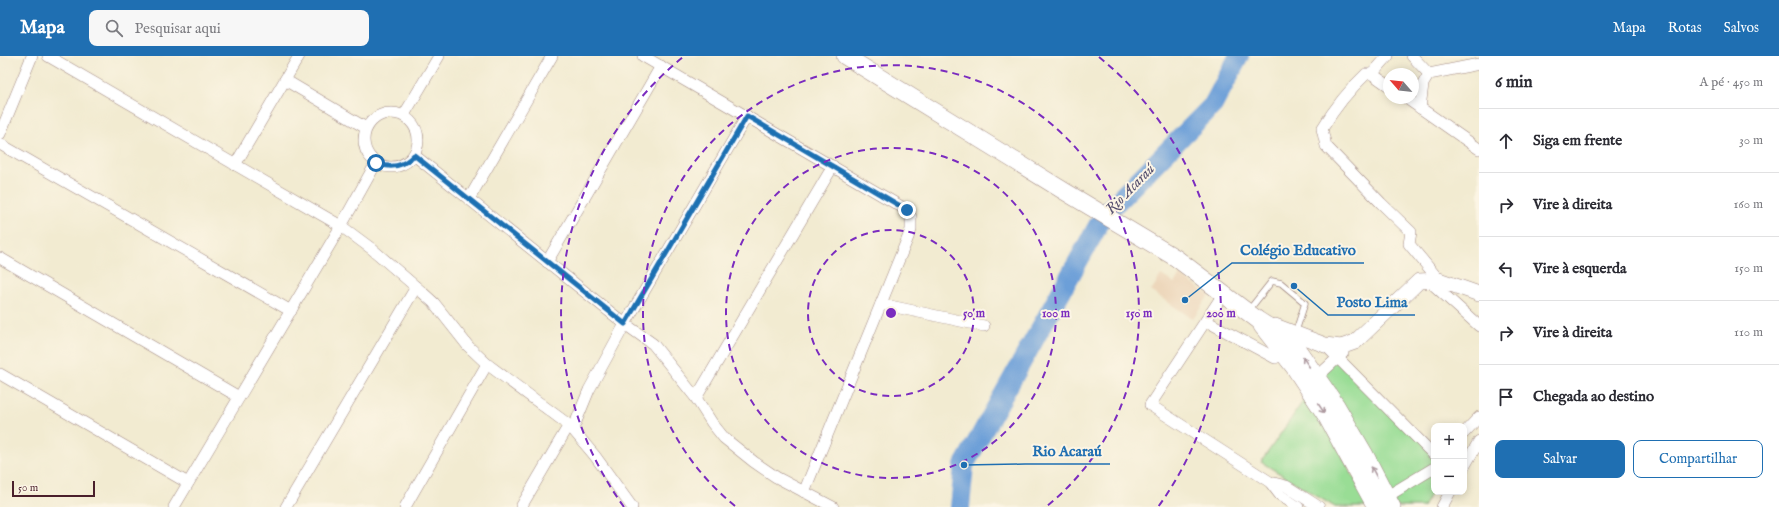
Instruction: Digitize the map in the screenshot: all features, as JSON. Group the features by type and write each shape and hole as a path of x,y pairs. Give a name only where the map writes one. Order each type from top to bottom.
{"main road":[{"path":"845,56 1176,258 1253,316 1285,337 1298,350 1317,377 1364,453 1380,504"},
{"path":"1253,316 1294,367 1325,414 1380,504"}],"street":[{"path":"0,134 32,56"},
{"path":"48,56 341,226 372,249 434,303 468,346 488,364 571,427 595,456 632,507"},
{"path":"235,165 299,56"},
{"path":"404,115 439,56"},
{"path":"469,199 552,56"},
{"path":"643,56 907,210 911,217 911,230 804,492"},
{"path":"1372,74 1388,56"},
{"path":"1412,56 1429,74"},
{"path":"1420,108 1423,84 1429,74 1479,64"},
{"path":"547,262 661,66"},
{"path":"1383,82 1372,74 1366,74 1355,85 1331,114 1322,129 1326,146 1381,204 1412,232 1409,244 1434,280 1479,326"},
{"path":"285,80 366,128"},
{"path":"1414,104 1479,149"},
{"path":"387,112 396,112 404,115 412,121 419,137 418,147 414,155 404,163 392,167 376,163 366,151 364,143 366,128 378,115 387,112"},
{"path":"521,507 571,427 589,390 625,324 747,116"},
{"path":"0,144 291,311"},
{"path":"414,155 625,324 653,344 696,398 712,423 724,438 754,462 804,492 833,507"},
{"path":"174,507 341,226 376,163"},
{"path":"696,398 833,166"},
{"path":"0,258 239,397"},
{"path":"1317,377 1419,281 1434,280 1479,294"},
{"path":"286,507 416,287"},
{"path":"1224,293 1150,405 1270,482 1286,486 1319,507"},
{"path":"881,304 984,326"},
{"path":"1253,316 1325,345 1341,347 1355,342"},
{"path":"1206,321 1275,358 1283,354"},
{"path":"1325,345 1431,452"},
{"path":"405,507 488,364"},
{"path":"0,374 188,483"},
{"path":"1467,430 1479,417"},
{"path":"1467,462 1479,441"},
{"path":"1380,504 1431,470"},
{"path":"1270,482 1280,495 1298,507"},
{"path":"1442,507 1448,495"}],"lane":[{"path":"1253,316 1272,282 1281,283 1305,303 1295,334"}],"shaded area":[{"path":"1161,275 1174,283 1180,275 1209,295 1193,319 1151,291"}],"green space":[{"path":"1332,357 1431,445 1431,493 1423,507 1397,507 1319,368"},
{"path":"1308,394 1370,507 1335,507 1261,462"}],"waterway":[{"name":"Rio Acaraú","path":"960,507 964,465 1104,215 1213,105 1239,56"}],"place":[{"name":"Posto Lima","path":"1294,286"},
{"name":"Colégio Educativo","path":"1185,300"},
{"name":"Rio Acaraú","path":"964,465"}],"route":[{"path":"376,163 392,167 408,161 414,155 625,324 747,116 907,210"}]}
